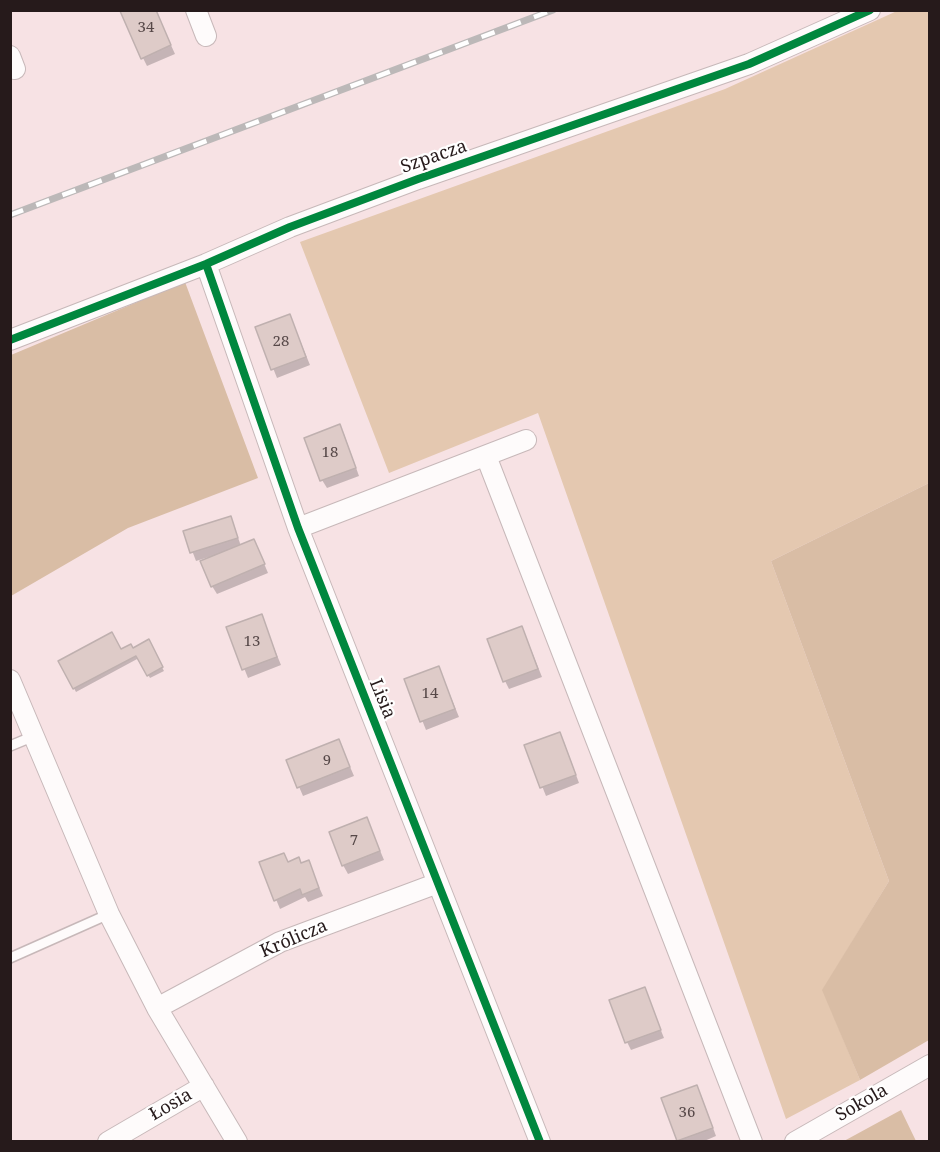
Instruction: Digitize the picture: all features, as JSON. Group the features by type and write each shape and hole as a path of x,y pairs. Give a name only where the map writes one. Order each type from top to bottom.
{"street":[{"path":"196,10 206,36"},
{"name":"Szpacza","path":"10,340 206,264 290,227 418,179 749,64 870,10"},
{"name":"Lisia","path":"206,264 298,528 540,1142"},
{"path":"298,528 526,440"},
{"path":"486,456 752,1142"},
{"name":"Łosia","path":"10,680 109,914 157,1008 237,1142"},
{"name":"Królicza","path":"157,1008 280,942 438,883"},
{"name":"Sokola","path":"795,1142 930,1065"},
{"name":"Łosia","path":"108,1142 204,1086"}],"lane":[{"path":"10,746 34,736"},
{"path":"10,958 109,914"}],"shaded area":[{"path":"897,11 929,11 929,483 771,561 889,881 823,990 860,1080 786,1119 538,413 389,473 300,242 725,89"},
{"path":"185,282 258,478 128,528 11,596 11,355"},
{"path":"929,483 929,1040 860,1080 822,990 889,881 771,561"},
{"path":"901,1110 916,1141 844,1141"}],"building":[{"path":"156,10 171,45 141,59 120,11"},
{"path":"290,314 306,357 271,370 255,327"},
{"path":"340,424 356,468 320,481 304,438"},
{"path":"231,516 238,538 190,553 183,531"},
{"path":"254,539 265,564 211,587 200,561"},
{"path":"262,614 277,657 242,670 226,627"},
{"path":"522,626 538,669 503,682 487,639"},
{"path":"112,632 121,649 131,644 133,648 149,639 163,667 147,676 136,656 73,689 58,661"},
{"path":"439,666 455,709 420,722 404,679"},
{"path":"560,732 576,775 540,788 524,745"},
{"path":"339,739 350,767 297,788 286,760"},
{"path":"367,817 380,851 342,866 329,832"},
{"path":"284,853 288,862 299,857 301,863 309,860 319,888 302,895 300,889 274,901 259,862"},
{"path":"645,987 661,1030 625,1043 609,1000"},
{"path":"697,1085 713,1128 677,1141 661,1098"}],"railway":[{"path":"10,215 553,10"}],"cycle path":[{"path":"10,340 206,264 290,227 418,179 749,64 870,10"},
{"path":"206,264 298,528 540,1142"}]}
